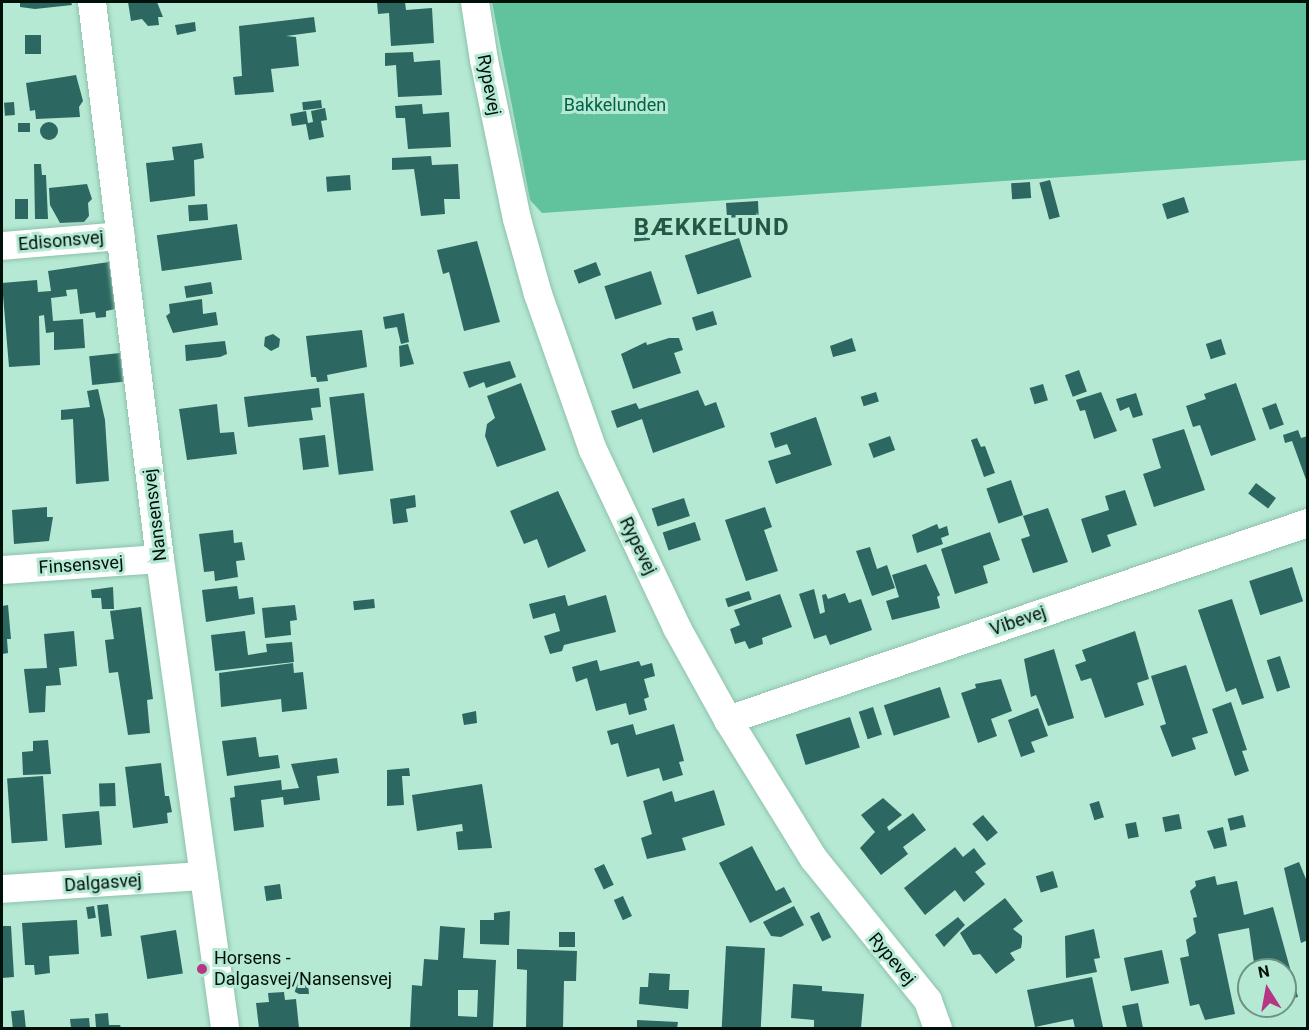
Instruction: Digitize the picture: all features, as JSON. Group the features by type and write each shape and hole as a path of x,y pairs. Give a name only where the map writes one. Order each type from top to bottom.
{"street":[{"name":"Nansensvej","path":"92,2 160,559 225,1029"},
{"name":"Rypevej","path":"475,2 483,60 517,219 538,294 593,450 677,628 728,720 814,859 928,1001 938,1029"},
{"name":"Edisonsvej","path":"2,246 121,236"},
{"name":"Vibevej","path":"728,720 1308,523"},
{"name":"Finsensvej","path":"2,570 160,559"},
{"name":"Dalgasvej","path":"2,889 204,876"}],"green space":[{"name":"Bakkelunden","path":"492,2 1307,2 1307,160 542,213 530,200"}],"building":[{"path":"20,2 71,2 72,5 35,9 20,7"},
{"path":"128,2 157,2 163,17 158,17 159,25 148,26 142,19 131,21"},
{"path":"377,2 405,2 406,10 432,8 434,43 391,46 389,13 378,14"},
{"path":"314,17 316,32 286,36 296,37 299,66 271,69 274,92 235,95 233,77 242,76 239,26"},
{"path":"195,22 196,31 177,35 175,25"},
{"path":"25,35 41,35 41,54 25,54"},
{"path":"413,52 414,62 440,60 442,95 398,97 396,65 385,66 385,53"},
{"path":"76,75 83,101 79,107 80,117 36,119 35,110 30,111 26,83"},
{"path":"321,100 322,108 303,110 302,102"},
{"path":"14,102 15,115 5,116 4,103"},
{"path":"422,104 423,114 449,112 451,147 408,149 405,118 396,118 395,106"},
{"path":"325,108 327,120 321,121 324,137 309,140 306,124 292,126 290,114 306,111 308,123 313,122 311,111"},
{"path":"49,122 55,125 58,131 55,137 49,140 43,137 40,131 43,125"},
{"path":"18,123 30,123 30,132 18,132"},
{"path":"202,143 204,158 194,160 195,196 150,202 146,163 174,160 172,147"},
{"path":"431,156 432,165 458,164 460,199 444,199 445,214 421,216 414,169 392,170 392,158"},
{"path":"34,164 41,164 42,175 46,175 48,219 35,219"},
{"path":"350,175 351,190 327,192 326,177"},
{"path":"1050,180 1060,217 1049,220 1039,183"},
{"path":"1030,182 1031,198 1012,199 1011,183"},
{"path":"87,184 92,199 88,203 89,216 84,222 60,223 50,205 49,188"},
{"path":"1184,197 1189,212 1167,219 1162,204"},
{"path":"15,199 28,199 28,219 15,219"},
{"path":"758,201 759,224 741,226 741,217 727,218 726,203"},
{"path":"207,204 208,220 189,221 188,205"},
{"path":"237,224 242,260 162,271 157,235"},
{"path":"649,230 650,240 634,242 633,232"},
{"path":"739,238 752,277 697,295 685,256"},
{"path":"477,241 500,322 464,331 449,272 443,274 437,250"},
{"path":"109,262 115,309 106,311 106,317 96,318 95,312 80,314 77,289 66,290 67,296 51,298 53,321 83,319 85,348 54,350 54,332 46,333 44,315 39,316 40,365 9,367 2,283 37,280 38,292 51,291 48,271"},
{"path":"596,262 601,275 579,284 574,271"},
{"path":"651,271 662,304 615,319 604,286"},
{"path":"211,282 213,294 186,298 184,286"},
{"path":"202,299 203,314 216,312 218,325 173,333 166,316 170,313 169,304"},
{"path":"713,311 717,324 696,331 692,317"},
{"path":"404,313 409,342 401,344 397,327 385,329 383,317"},
{"path":"362,330 367,367 327,375 328,381 317,382 316,377 311,377 306,336"},
{"path":"273,334 280,339 279,347 271,351 264,346 265,337"},
{"path":"669,338 679,338 683,350 674,353 681,373 633,389 621,354 646,342 647,345"},
{"path":"852,338 856,351 833,357 830,346"},
{"path":"1221,339 1226,354 1211,359 1206,344"},
{"path":"225,341 227,354 186,361 185,345"},
{"path":"408,344 414,364 400,367 399,346"},
{"path":"120,353 123,382 92,385 89,356"},
{"path":"510,361 516,377 486,388 484,382 469,388 463,372"},
{"path":"1079,370 1087,392 1073,397 1065,375"},
{"path":"521,383 546,450 497,467 485,436 487,424 495,418 487,396"},
{"path":"1236,383 1256,440 1211,456 1200,425 1193,427 1186,406 1206,399 1204,394"},
{"path":"1043,384 1048,400 1035,404 1030,388"},
{"path":"319,388 321,407 311,408 313,420 248,427 244,397"},
{"path":"98,389 105,420 109,481 76,484 73,419 61,420 61,410 90,407 87,391"},
{"path":"698,390 705,406 716,402 725,427 653,453 642,419 617,428 611,411 636,403 639,409"},
{"path":"876,392 879,402 864,406 861,397"},
{"path":"1101,392 1117,431 1094,439 1085,410 1080,411 1076,400"},
{"path":"364,393 374,470 339,475 329,397"},
{"path":"1136,393 1143,415 1133,418 1129,407 1120,411 1116,399"},
{"path":"1276,403 1284,425 1270,430 1262,408"},
{"path":"217,404 220,433 234,432 237,454 187,460 179,409"},
{"path":"816,417 832,465 776,484 768,461 791,454 787,444 775,448 770,433"},
{"path":"1184,429 1205,490 1154,507 1143,474 1161,468 1152,439"},
{"path":"1298,430 1301,438 1308,436 1308,485 1292,441 1285,443 1283,435"},
{"path":"325,435 329,467 303,470 299,438"},
{"path":"890,436 895,450 874,458 868,444"},
{"path":"977,438 981,447 985,446 995,473 984,477 971,440"},
{"path":"1011,480 1023,515 998,523 986,488"},
{"path":"1256,483 1276,498 1268,508 1248,493"},
{"path":"1125,490 1137,525 1107,535 1111,546 1092,553 1081,519 1109,510 1105,496"},
{"path":"558,491 586,551 548,568 537,539 524,544 510,511"},
{"path":"415,495 416,507 406,509 408,522 393,524 390,499"},
{"path":"684,498 690,516 658,527 652,509"},
{"path":"47,507 47,517 53,517 49,541 14,544 12,510"},
{"path":"765,507 772,527 764,530 778,571 746,581 725,520"},
{"path":"1048,508 1068,562 1033,573 1021,539 1030,536 1023,516"},
{"path":"695,522 701,540 669,551 663,533"},
{"path":"937,524 939,529 947,526 949,535 941,538 943,544 917,553 912,535"},
{"path":"233,530 234,543 242,542 245,560 236,561 238,577 215,581 214,571 204,572 199,534"},
{"path":"990,532 1000,560 983,566 988,583 955,594 941,549"},
{"path":"870,547 877,569 887,565 895,588 872,596 856,551"},
{"path":"926,564 940,595 937,597 940,608 892,620 886,601 899,597 892,575"},
{"path":"1292,567 1303,601 1260,615 1249,581"},
{"path":"237,586 239,599 253,597 255,614 206,622 202,590"},
{"path":"113,587 114,609 102,609 101,598 92,598 91,590"},
{"path":"814,589 820,614 825,612 822,595 826,594 828,599 845,593 849,603 861,599 872,630 830,645 826,635 814,639 799,594"},
{"path":"749,591 752,600 728,607 725,599"},
{"path":"780,594 792,627 762,638 763,644 749,649 745,641 735,644 730,629 740,625 734,610"},
{"path":"565,595 568,606 606,595 616,632 564,645 562,651 550,654 544,636 560,631 555,613 533,619 529,604"},
{"path":"374,599 375,608 354,610 353,601"},
{"path":"1232,599 1264,698 1242,705 1236,688 1226,692 1198,610"},
{"path":"8,605 11,639 7,639 8,653 2,654 2,606"},
{"path":"295,605 297,620 290,621 291,635 265,638 262,608"},
{"path":"141,607 153,699 147,700 150,733 128,735 118,672 109,673 105,640 114,639 110,611"},
{"path":"74,631 77,666 59,668 61,685 46,686 45,712 29,713 24,669 47,668 44,634"},
{"path":"245,631 248,655 267,652 266,644 292,642 294,662 215,671 211,635"},
{"path":"1135,631 1149,679 1137,683 1144,705 1105,718 1091,678 1081,681 1075,665 1086,661 1082,650"},
{"path":"1054,649 1074,718 1048,726 1036,695 1031,697 1024,659"},
{"path":"1280,656 1290,687 1277,692 1267,660"},
{"path":"597,660 600,671 639,661 641,666 652,663 655,676 644,679 649,697 644,699 647,710 629,715 626,703 596,711 587,678 576,682 572,667"},
{"path":"293,663 294,673 303,672 307,709 282,712 281,699 221,707 219,673"},
{"path":"1186,665 1208,733 1192,738 1196,749 1172,757 1160,726 1166,724 1151,676"},
{"path":"1001,679 1012,711 991,719 997,736 978,743 961,693 976,688 975,684"},
{"path":"940,687 950,717 894,736 884,705"},
{"path":"1231,702 1247,750 1242,751 1249,771 1235,776 1212,709"},
{"path":"873,707 882,735 868,739 859,712"},
{"path":"1038,708 1048,736 1031,742 1035,752 1021,757 1008,720"},
{"path":"476,711 477,723 464,725 462,714"},
{"path":"850,717 860,747 806,765 796,735"},
{"path":"633,724 636,735 674,724 684,761 679,762 683,775 663,781 659,768 627,777 618,743 611,745 607,731"},
{"path":"256,737 259,757 278,755 280,768 227,776 222,741"},
{"path":"48,740 51,774 23,775 22,752 33,751 33,741"},
{"path":"337,758 339,773 317,776 320,800 284,805 283,797 261,800 264,827 234,831 230,798 235,797 234,786 281,780 282,790 299,788 291,764"},
{"path":"161,763 165,796 169,796 172,812 167,813 168,823 133,828 125,767"},
{"path":"409,768 410,776 402,776 404,805 387,806 387,770"},
{"path":"43,776 48,841 12,843 7,779"},
{"path":"115,783 116,806 100,807 99,784"},
{"path":"482,784 492,848 458,850 456,832 463,831 462,824 417,831 412,795"},
{"path":"714,790 725,825 682,838 686,850 647,859 641,838 652,834 643,801 672,791 675,802"},
{"path":"883,798 902,815 887,827 889,831 913,813 926,830 903,847 908,854 881,875 860,848 875,832 861,815"},
{"path":"1099,801 1104,817 1094,820 1089,804"},
{"path":"99,811 102,845 65,848 62,814"},
{"path":"1179,814 1182,829 1165,832 1162,817"},
{"path":"983,815 998,833 987,842 972,824"},
{"path":"1243,815 1246,827 1230,831 1227,819"},
{"path":"1136,822 1139,837 1128,839 1125,824"},
{"path":"1223,827 1227,846 1214,849 1207,831"},
{"path":"752,846 776,891 784,887 792,902 750,923 719,863"},
{"path":"955,847 963,857 974,848 986,864 975,872 985,884 964,902 955,890 925,915 904,888"},
{"path":"1299,862 1308,884 1308,940 1301,943 1284,868"},
{"path":"604,864 614,885 604,889 594,869"},
{"path":"1053,871 1058,887 1041,893 1036,876"},
{"path":"1215,876 1217,885 1237,881 1244,915 1273,907 1287,958 1253,958 1249,928 1218,934 1235,1014 1205,1020 1199,1004 1190,1006 1180,958 1189,956 1186,940 1196,933 1193,918 1197,917 1190,891 1196,886 1195,881"},
{"path":"280,884 282,899 266,901 264,886"},
{"path":"623,896 632,916 623,920 614,900"},
{"path":"1005,898 1023,921 1013,929 1022,936 1022,942 1021,948 1010,953 1015,960 996,974 980,954 973,955 960,933"},
{"path":"108,904 112,936 101,937 97,905"},
{"path":"94,906 96,918 88,919 86,907"},
{"path":"794,906 804,925 781,937 771,936 763,922"},
{"path":"510,911 509,945 480,944 480,920 494,920 494,913"},
{"path":"819,912 831,937 822,942 810,916"},
{"path":"958,917 965,925 944,947 935,935"},
{"path":"77,920 79,954 49,956 50,973 35,975 34,965 25,965 22,923"},
{"path":"2,926 11,926 14,977 2,978"},
{"path":"440,926 465,928 463,958 496,960 493,1028 410,1028 412,985 422,986 424,959 438,960","holes":["458,990 478,990 477,1017 458,1016"]},
{"path":"1094,929 1100,958 1094,959 1097,972 1066,978 1065,936"},
{"path":"176,930 183,973 147,979 140,936"},
{"path":"559,932 575,932 575,947 559,947"},
{"path":"726,946 765,948 761,1028 722,1028"},
{"path":"517,949 577,951 576,981 564,981 563,1028 526,1028 527,970 517,969"},
{"path":"1162,950 1169,983 1131,991 1124,958"},
{"path":"649,973 670,974 669,990 689,990 688,1009 639,1004 640,987 648,987"},
{"path":"307,974 309,994 295,992 296,975"},
{"path":"1092,977 1103,1027 1075,1028 1073,1019 1035,1027 1027,990"},
{"path":"793,984 822,986 822,991 864,994 861,1028 814,1028 814,1020 791,1018"},
{"path":"284,992 285,1000 296,999 299,1028 259,1028 256,1003 269,1002 268,993"},
{"path":"1138,1003 1143,1028 1127,1028 1122,1006"},
{"path":"24,1010 26,1028 13,1028 11,1011"},
{"path":"108,1013 109,1025 120,1025 121,1028 96,1028 95,1014"},
{"path":"89,1018 90,1028 71,1028 70,1019"},
{"path":"637,1020 678,1022 677,1028 637,1028"}],"place":[{"name":"Horsens - Dalgasvej/Nansensvej","path":"202,969"}],"district":[{"name":"BÆKKELUND","path":"712,228"}]}
